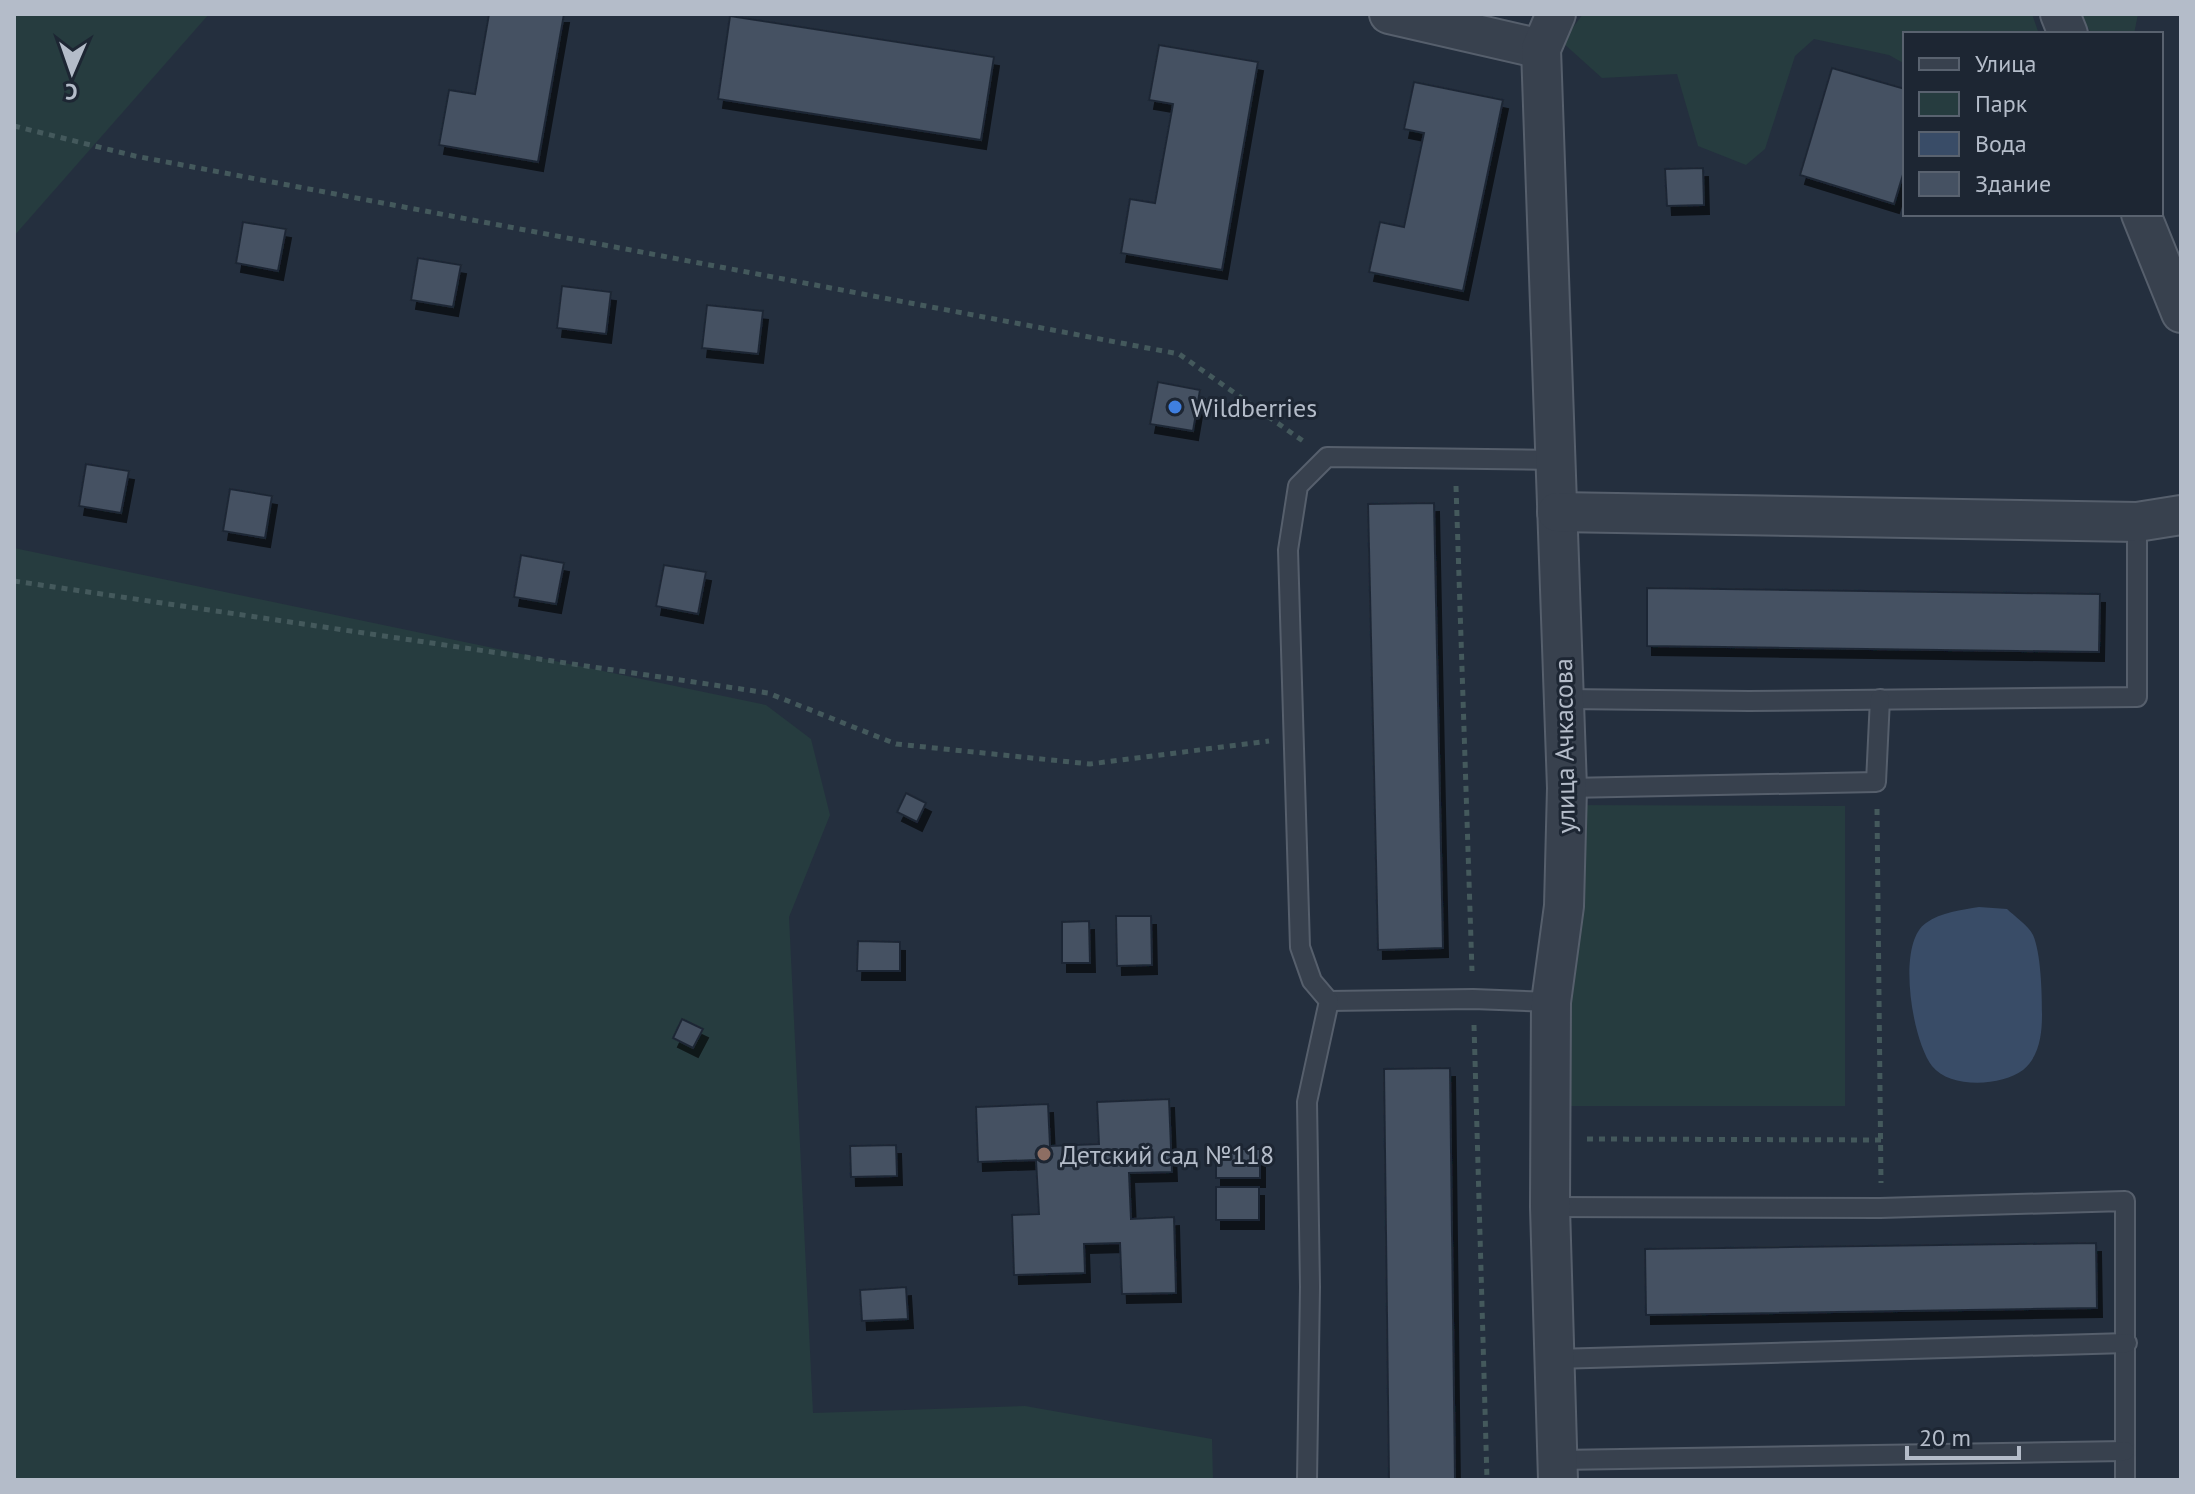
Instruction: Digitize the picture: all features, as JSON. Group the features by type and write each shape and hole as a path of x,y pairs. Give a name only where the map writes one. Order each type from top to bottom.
{"street":[{"path":"1389,14 1541,49"},
{"name":"улица Ачкасова","path":"1556,14 1541,49 1558,460 1557,512 1567,788 1564,906 1551,1002 1550,1207 1558,1470"},
{"path":"2142,216 2181,313"},
{"path":"1557,512 2137,522 2181,515"}],"lane":[{"path":"1329,1001 1312,981 1300,947 1288,550 1298,486 1327,457 1558,460"},
{"path":"1565,699 2137,697 2137,522"},
{"path":"1567,788 1876,782 1880,699"},
{"path":"1329,1001 1473,999 1551,1002"},
{"path":"1307,1480 1310,1287 1307,1102 1329,1001"},
{"path":"1550,1207 1880,1208 2125,1201 2125,1480"},
{"path":"1554,1359 2127,1343"},
{"path":"1558,1470 2125,1451"}],"path":[{"path":"14,126 135,156 1179,354 1327,457"},
{"path":"14,581 768,693 896,744 1090,764 1293,738"},
{"path":"1876,782 1882,1140 1880,1208"},
{"path":"1551,1139 1882,1140"}],"green space":[{"path":"14,14 209,14 14,236"},
{"path":"1583,14 2032,14 2038,32 1903,32 1903,63 1889,55 1814,39 1795,56 1765,149 1746,165 1698,146 1677,74 1602,78 1562,42"},
{"path":"2079,14 2138,14 2134,32 2091,32"},
{"path":"14,548 766,705 811,739 830,815 789,917 813,1413 1025,1406 1212,1439 1213,1480 14,1480"},
{"path":"1558,805 1845,806 1845,1106 1558,1106"}],"water":[{"path":"1979,907 2007,909 2033,935 2039,962 2042,1014 2039,1044 2029,1064 2014,1075 1976,1083 1951,1079 1932,1066 1918,1036 1909,970 1911,950 1917,934 1926,923 1945,914"}],"building":[{"path":"489,14 564,14 538,162 439,145 449,90 475,94"},
{"path":"730,16 994,57 981,140 718,99"},
{"path":"1159,45 1258,62 1222,270 1121,253 1130,199 1155,203 1173,104 1149,100"},
{"path":"1832,68 1903,88 1903,175 1894,204 1800,175"},
{"path":"1414,82 1503,100 1463,291 1369,272 1380,222 1404,227 1424,133 1404,129"},
{"path":"1703,168 1704,205 1667,206 1665,169"},
{"path":"243,222 286,229 278,271 236,263"},
{"path":"418,258 461,265 453,307 411,300"},
{"path":"562,286 611,292 606,334 557,328"},
{"path":"707,305 763,311 758,354 702,348"},
{"name":"Wildberries","path":"1158,382 1200,390 1193,431 1150,424"},
{"path":"86,464 129,471 121,513 79,506"},
{"path":"230,489 272,496 265,538 223,531"},
{"path":"1434,503 1443,948 1378,950 1368,504"},
{"path":"521,555 564,563 556,604 514,597"},
{"path":"664,565 706,572 698,614 656,606"},
{"path":"1647,588 2100,594 2099,652 1647,646"},
{"path":"906,793 926,803 917,822 897,812"},
{"path":"1116,916 1151,916 1152,965 1117,966"},
{"path":"1089,921 1090,963 1062,963 1062,922"},
{"path":"858,941 900,942 900,971 857,971"},
{"path":"682,1019 703,1029 693,1048 673,1038"},
{"path":"1450,1068 1455,1480 1389,1480 1384,1069"},
{"path":"1169,1099 1172,1172 1129,1173 1131,1219 1174,1217 1176,1293 1122,1294 1120,1243 1084,1244 1085,1273 1014,1275 1012,1215 1039,1214 1036,1160 978,1162 976,1107 1048,1104 1050,1146 1099,1144 1097,1102"},
{"path":"896,1145 897,1176 851,1177 850,1146"},
{"path":"1216,1149 1260,1149 1260,1178 1216,1178"},
{"path":"1216,1187 1259,1187 1259,1220 1216,1220"},
{"path":"2096,1243 2097,1308 1646,1315 1645,1249"},
{"path":"906,1287 908,1319 862,1321 860,1290"}],"place":[{"name":"Wildberries","path":"1175,407"},
{"name":"Детский сад №118","path":"1044,1154"}]}
